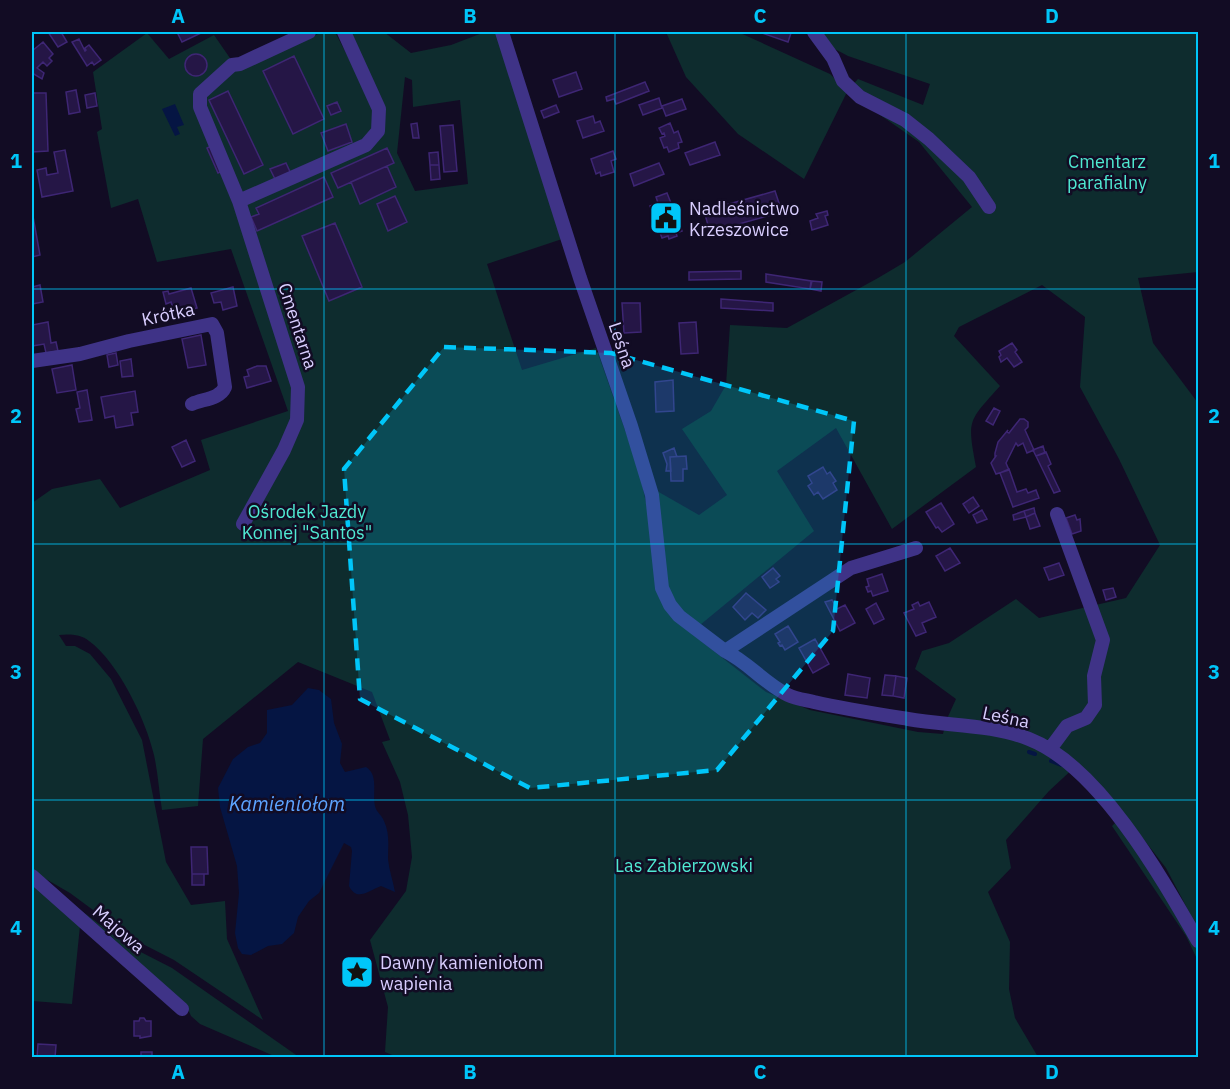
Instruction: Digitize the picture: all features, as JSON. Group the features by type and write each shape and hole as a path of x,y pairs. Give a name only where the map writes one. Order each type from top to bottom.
{"street":[{"name":"Cmentarna","path":"243,524 284,450 297,420 298,387 239,201 200,107 200,94 216,77 232,65 240,64 309,32"},
{"path":"239,201 366,145 378,131 379,108 344,32"},
{"name":"Leśna","path":"502,32 652,495 662,588 670,605 679,616 789,696 885,715 995,730 1028,738 1050,749 1082,776 1120,819 1156,871 1198,941"},
{"path":"814,32 833,58 843,81 860,97 905,120 929,139 969,177 989,207"},
{"name":"Krótka","path":"32,361 80,354 129,341 212,324 217,333 225,387 217,396 192,404"},
{"path":"1050,749 1067,726 1086,717 1095,705 1095,676 1103,640 1057,514"},
{"path":"725,651 851,568 916,548"},
{"name":"Majowa","path":"32,876 182,1009"}],"highlighted area":[{"path":"444,347 611,353 854,421 833,631 717,770 530,788 360,699 344,469"}],"green space":[{"path":"323,32 335,32 382,122 348,32 384,32 411,53 451,45 485,32 497,32 562,239 487,264 522,370 596,348 639,470 649,517 657,491 699,515 727,495 682,429 711,411 726,385 730,325 787,328 905,262 972,207 919,142 847,92 804,179 738,134 686,77 666,32 738,32 830,74 847,91 858,79 923,105 930,84 848,56 831,47 820,32 1198,32 1198,272 1138,278 1153,343 1198,403 1198,929 1166,868 1134,827 1077,765 1049,791 1006,840 1011,868 988,892 1010,942 1009,989 1015,1018 1038,1057 397,1057 385,1052 388,1007 370,940 406,891 412,857 408,815 400,782 382,742 390,740 372,692 298,662 203,739 198,806 162,810 155,762 138,709 120,677 100,650 86,639 70,635 59,635 66,646 75,646 90,654 111,679 142,740 166,862 191,905 225,901 227,939 263,1020 174,960 131,938 70,893 32,871 32,626 34,625 32,616 32,503 52,489 100,479 120,508 210,470 201,440 288,411 231,249 157,262 138,199 111,208 97,132 102,129 93,72 147,33 169,59 214,35 232,61 239,66","holes":["405,77 412,80 413,107 460,100 468,184 415,191 397,153","1042,285 1085,317 1080,387 1119,459 1160,545 1126,598 1039,618 1016,599 949,643 922,651 915,669 956,699 943,734 918,732 810,710 766,692 692,634 675,605 700,625 814,531 777,471 836,428 892,529 976,467 971,439 973,422 981,407 1000,386 954,336 959,327"]},
{"path":"1118,820 1198,946 1198,961 1186,936 1112,826"},
{"path":"32,882 80,926 72,1004 32,1001"},
{"path":"60,895 129,946 172,968 299,1057 274,1056 200,1024 191,1016 186,1005"}],"water":[{"path":"175,104 184,125 177,127 180,134 175,136 162,109"},
{"name":"Kamieniołom","path":"308,688 319,690 331,699 334,723 342,744 340,763 345,772 366,767 370,770 374,785 375,806 387,831 388,859 395,892 381,886 363,894 352,891 349,886 352,851 351,847 344,843 319,893 309,901 298,917 294,933 282,944 268,946 251,955 242,954 238,948 235,933 239,893 237,866 220,807 218,788 233,759 248,747 260,743 267,733 267,710 292,705"}],"building":[{"path":"48,32 61,32 67,42 58,47"},
{"path":"177,32 201,32 201,33 182,42"},
{"path":"759,32 787,32 791,33 788,42"},
{"path":"79,39 85,51 89,45 101,60 94,65 92,62 87,66 72,42"},
{"path":"43,42 53,54 49,58 52,61 47,66 43,62 37,68 44,73 42,79 32,73 32,51"},
{"path":"192,54 200,54 207,61 207,69 200,76 192,76 185,69 185,61"},
{"path":"294,56 324,119 293,134 263,71"},
{"path":"576,72 582,89 559,97 553,80"},
{"path":"645,82 649,91 616,104 614,99 607,101 606,97"},
{"path":"76,90 80,112 69,114 66,92"},
{"path":"228,91 263,165 244,174 209,100"},
{"path":"32,93 46,93 48,151 32,152"},
{"path":"95,93 97,106 87,108 85,95"},
{"path":"659,98 662,108 643,115 639,105"},
{"path":"682,99 686,109 666,116 662,106"},
{"path":"337,102 341,111 331,115 327,106"},
{"path":"556,105 559,112 544,118 541,111"},
{"path":"593,116 595,123 600,121 604,131 583,138 577,121"},
{"path":"417,123 419,138 413,138 411,124"},
{"path":"670,123 674,133 678,131 682,142 678,143 679,148 669,152 667,147 664,148 660,138 665,136 659,128"},
{"path":"346,124 352,142 328,151 321,133"},
{"path":"453,125 457,171 444,172 440,126"},
{"path":"715,142 720,155 690,165 685,153"},
{"path":"213,145 225,170 218,173 207,148"},
{"path":"387,148 394,163 338,188 331,173"},
{"path":"65,150 73,191 42,197 37,170 46,168 47,175 58,173 54,152"},
{"path":"613,151 616,159 611,161 614,172 601,176 600,172 596,174 591,159"},
{"path":"438,152 439,165 430,165 429,153"},
{"path":"286,163 291,174 276,181 270,169"},
{"path":"659,163 664,174 634,186 630,174"},
{"path":"430,165 439,165 440,179 431,180"},
{"path":"387,166 396,187 360,204 351,182"},
{"path":"324,177 333,197 257,231 251,217 259,214 256,208"},
{"path":"775,191 782,212 710,232 704,211"},
{"name":"Nadleśnictwo Krzeszowice","path":"667,193 682,231 669,239 668,236 662,238 650,206 658,203 656,197"},
{"path":"395,196 407,222 388,231 377,204"},
{"path":"32,211 40,255 32,257"},
{"path":"827,211 828,215 825,216 828,225 812,230 810,221 818,218 816,214"},
{"path":"335,223 362,287 329,301 302,236"},
{"path":"741,271 741,279 689,280 689,272"},
{"path":"766,274 811,281 810,289 766,282"},
{"path":"812,281 822,282 821,291 810,289"},
{"path":"40,285 43,302 32,304 32,287"},
{"path":"233,287 237,306 223,310 221,302 214,303 211,293"},
{"path":"191,288 197,308 175,314 171,302 166,304 163,292 168,291 169,294"},
{"path":"721,299 773,303 773,311 721,308"},
{"path":"622,303 640,303 641,332 624,333"},
{"path":"48,322 51,343 56,342 58,351 46,353 44,344 32,346 32,325"},
{"path":"696,322 698,353 681,354 679,323"},
{"path":"201,335 206,365 188,368 182,339"},
{"path":"1012,343 1022,362 1014,367 1007,358 1001,362 999,357 1001,355 999,351"},
{"path":"116,353 118,365 109,367 107,355"},
{"path":"131,359 133,376 122,377 120,361"},
{"path":"72,365 76,390 57,393 52,369"},
{"path":"257,366 266,366 271,381 247,388 244,377 249,376 247,370"},
{"path":"673,380 674,411 656,412 655,382"},
{"path":"87,390 92,420 79,422 76,409 80,408 77,392"},
{"path":"135,391 138,412 131,413 133,425 116,428 114,416 105,418 101,397"},
{"path":"994,408 1000,411 993,425 986,421"},
{"path":"1020,419 1028,422 1025,430 1034,450 1027,453 1023,443 1018,446 1016,443 1006,463 1009,470 996,474 991,463 996,456 998,442"},
{"path":"186,440 195,461 182,467 172,447"},
{"path":"1043,446 1045,453 1036,456 1033,450"},
{"path":"674,448 677,457 670,457 671,471 666,471 667,464 663,453"},
{"path":"1046,452 1051,464 1048,466 1060,491 1054,493 1036,456"},
{"path":"686,456 687,469 683,469 683,481 671,481 670,457"},
{"path":"823,467 827,474 830,472 836,481 833,483 837,490 823,499 818,492 814,495 808,486 812,483 808,476"},
{"path":"1009,469 1017,492 1026,489 1028,493 1036,490 1039,498 1013,507 1000,473"},
{"path":"973,497 979,506 969,513 963,504"},
{"path":"941,503 954,524 942,532 938,527 936,528 926,512"},
{"path":"1034,508 1035,513 1026,517 1024,511"},
{"path":"982,510 987,519 977,523 973,515"},
{"path":"1024,511 1026,517 1014,520 1013,515"},
{"path":"1035,513 1040,526 1030,529 1026,517"},
{"path":"1075,515 1077,520 1080,519 1081,531 1072,534 1066,518"},
{"path":"950,548 960,563 945,571 936,556"},
{"path":"1059,563 1064,575 1049,580 1044,568"},
{"path":"773,568 780,576 776,579 779,582 770,588 762,577"},
{"path":"882,574 888,591 873,596 866,587 869,586 867,579"},
{"path":"1113,588 1116,597 1106,600 1103,590"},
{"path":"746,593 766,610 758,618 752,613 745,620 733,607"},
{"path":"832,600 837,609 845,605 855,623 840,631 825,602"},
{"path":"918,602 920,606 929,602 936,617 922,623 926,632 916,636 904,613 914,609 912,605"},
{"path":"876,603 884,619 874,624 866,609"},
{"path":"788,626 798,642 785,650 778,643 780,642 775,634"},
{"path":"815,639 829,664 813,673 799,648"},
{"path":"848,674 870,678 867,698 845,695"},
{"path":"885,675 896,676 893,696 882,695"},
{"path":"896,676 907,678 904,698 893,696"},
{"path":"191,847 207,847 208,874 192,874"},
{"path":"192,874 204,874 204,885 192,885"},
{"path":"140,1018 151,1021 151,1036 140,1038 140,1036 134,1036 134,1021 139,1021"},
{"path":"38,1044 56,1045 55,1058 37,1058"},
{"path":"141,1052 152,1052 152,1058 141,1058"}],"waterway":[{"path":"1029,752 1035,754"},
{"path":"1051,761 1061,765"}],"place":[{"name":"Nadleśnictwo Krzeszowice","path":"666,218"},
{"name":"Dawny kamieniołom wapienia","path":"357,972"}],"park label":[{"name":"Cmentarz parafialny","path":"1107,171"},
{"name":"Ośrodek Jazdy Konnej \"Santos\"","path":"307,521"},
{"name":"Las Zabierzowski","path":"684,865"}]}
